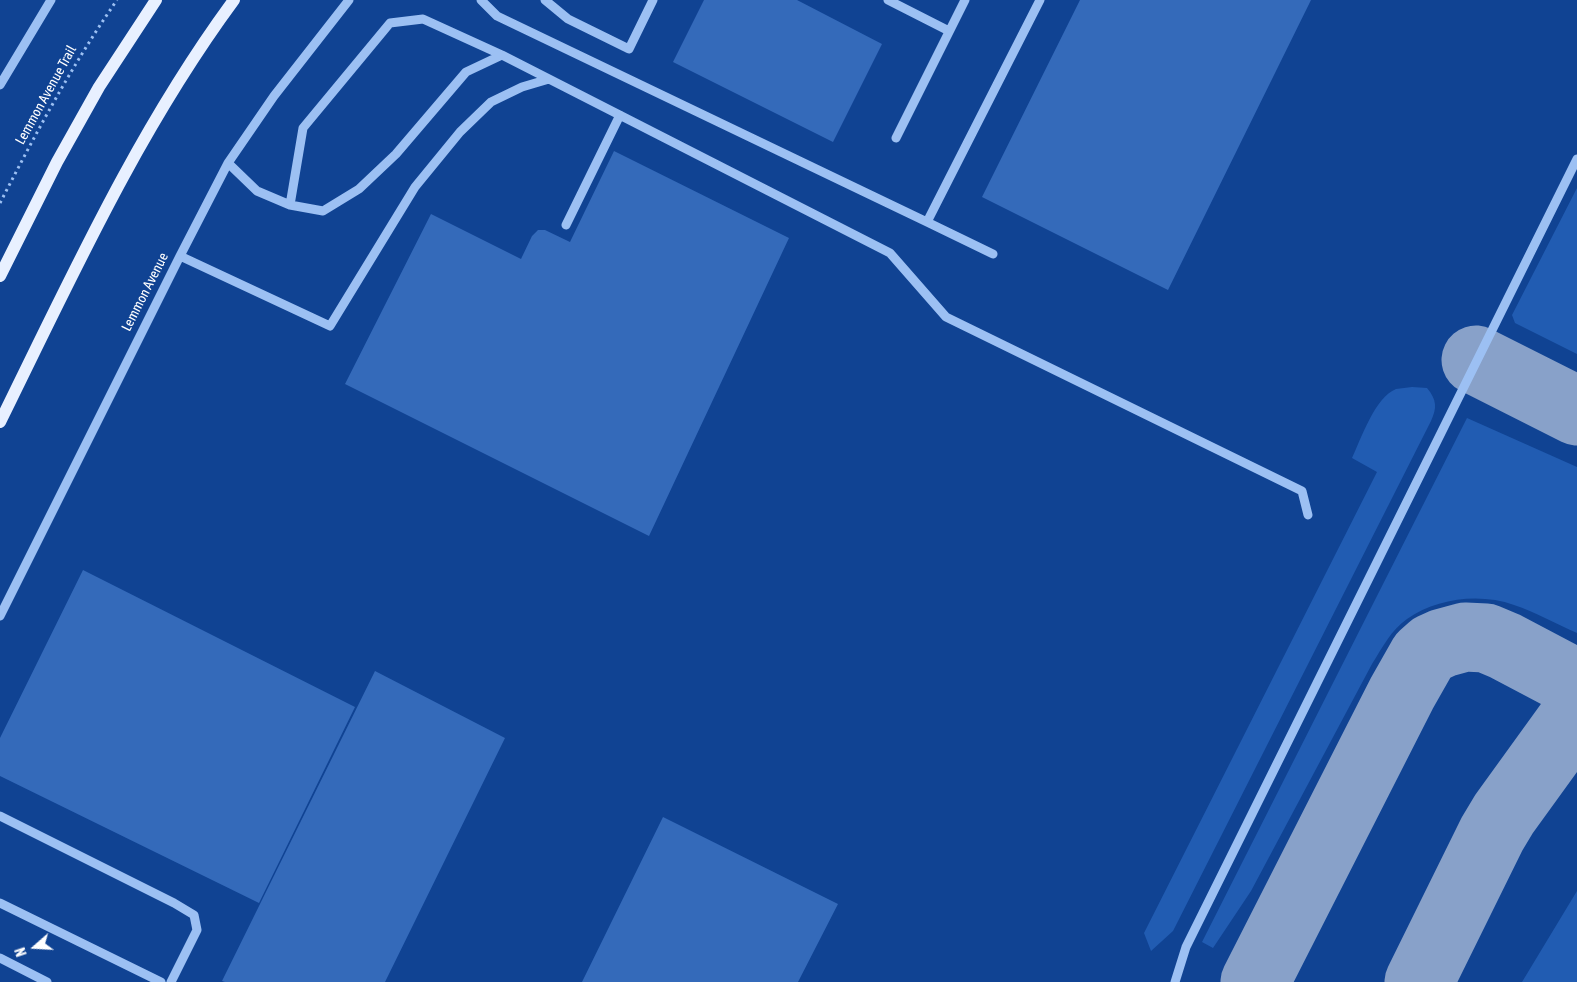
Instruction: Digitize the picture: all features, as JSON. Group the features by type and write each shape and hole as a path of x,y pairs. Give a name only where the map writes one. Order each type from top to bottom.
{"main road":[{"path":"0,276 57,162 99,87 156,0"},
{"path":"0,422 112,198 158,116 213,28 234,0"}],"street":[{"path":"0,85 51,0"},
{"name":"Lemmon Avenue","path":"0,616 228,163 274,96 349,0"},
{"path":"481,0 497,16 993,254"},
{"path":"545,0 568,18 629,49 654,0"},
{"path":"888,0 903,3 949,31"},
{"path":"896,138 965,0"},
{"path":"927,222 1040,0"},
{"path":"290,206 303,128 390,23 422,19 502,55 890,253 946,317 1302,491 1308,515"},
{"path":"228,163 257,191 290,206 323,211 360,189 396,154 466,72 502,55"},
{"path":"180,256 330,326 414,187 460,132 491,102 522,87 549,79"},
{"path":"566,225 620,115"},
{"path":"1175,982 1190,938 1577,159"},
{"path":"0,816 174,903 194,915 198,930 171,982"},
{"path":"0,903 161,982"},
{"path":"0,958 47,982"}],"path":[{"name":"Lemmon Avenue Trail","path":"0,203 57,95 92,36 117,0"}],"shaded area":[{"path":"1577,188 1577,354 1515,323 1512,315"},
{"path":"1427,388 1433,396 1435,408 1431,421 1173,931 1151,951 1144,933 1377,472 1352,458 1364,430 1375,409 1388,393 1396,389"},
{"path":"1467,418 1577,467 1577,633 1522,608 1501,601 1487,599 1445,602 1419,612 1401,623 1387,640 1372,664 1251,891 1213,948 1202,942"},
{"path":"1577,891 1577,982 1522,982"}],"building":[{"path":"704,0 797,0 882,44 833,142 673,62"},
{"path":"1080,0 1311,0 1168,290 982,197"},
{"path":"614,151 789,238 649,536 345,384 431,214 521,259 532,236 538,230 545,230 570,242"},
{"path":"83,570 355,707 259,903 0,776 0,738"},
{"path":"375,671 505,738 385,982 222,981"},
{"path":"663,817 838,904 798,982 582,982"}],"taxiway":[{"path":"1476,360 1577,411"},
{"path":"1255,982 1402,693 1423,656 1432,648 1443,643 1465,637 1486,638 1577,684"},
{"path":"1419,982 1492,834 1504,814 1577,713"}]}
